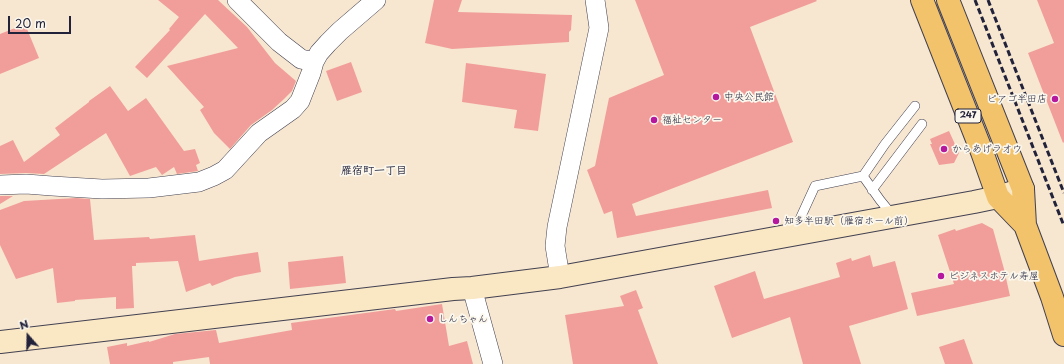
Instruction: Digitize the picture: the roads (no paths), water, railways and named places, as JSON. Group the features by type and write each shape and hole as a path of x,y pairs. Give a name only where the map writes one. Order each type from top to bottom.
{"highway":[{"name":"247","path":"922,0 982,152 998,197 1025,225"},
{"name":"247","path":"948,0 1022,190 1025,225 1052,297 1064,335"}],"street":[{"path":"237,0 279,42 301,59 314,62"},
{"path":"0,185 26,184 102,189 149,188 199,182 214,176 225,170 259,133 293,109 300,101 314,62 320,53 332,39 376,0"},
{"path":"560,277 555,246 557,228 599,28 594,0"},
{"path":"0,342 560,277 894,217 998,197 1022,190"},
{"path":"472,288 493,364"}],"lane":[{"path":"792,235 816,186 863,176 915,106"},
{"path":"872,190 922,124"},
{"path":"863,176 872,190 894,217"}],"railway":[{"path":"975,0 1064,226"},
{"path":"988,0 1064,193"}],"place":[{"name":"中央公民館","path":"716,97"},
{"name":"ピアゴ半田店","path":"1055,99"},
{"name":"福祉センター","path":"654,120"},
{"name":"からあげラオウ","path":"944,149"},
{"name":"知多半田駅（雁宿ホール前）","path":"776,221"},
{"name":"ビジネスホテル寿屋","path":"941,276"},
{"name":"しんちゃん","path":"430,319"}],"district":[{"name":"雁宿町一丁目","path":"374,171"}]}
